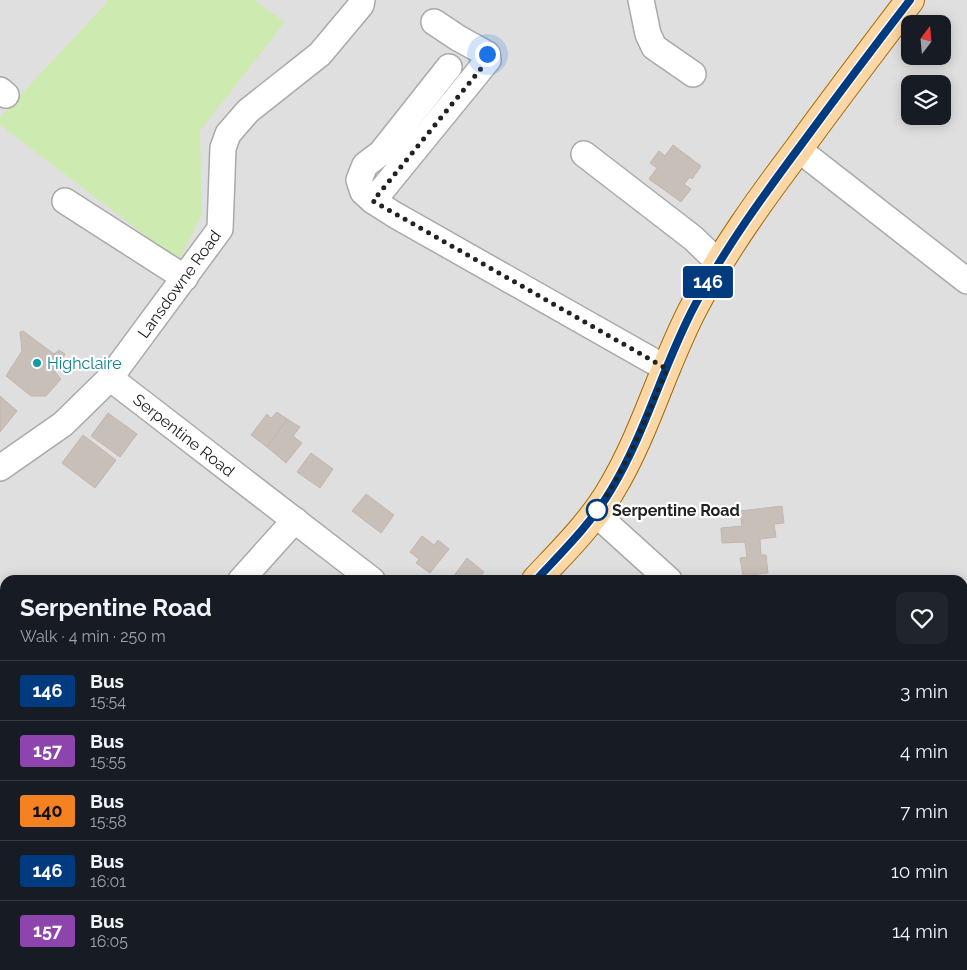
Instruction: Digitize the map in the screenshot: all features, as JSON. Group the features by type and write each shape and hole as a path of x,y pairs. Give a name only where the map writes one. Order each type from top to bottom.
{"main road":[{"path":"540,575 595,513 610,491 621,471 695,305 719,263 759,202 910,0"}],"street":[{"name":"Lansdowne Road","path":"110,378 220,229 224,148 228,134 248,111 320,54 361,5 362,0"},
{"path":"641,0 648,34 654,47 693,74"},
{"path":"368,197 488,60 487,54 434,22"},
{"path":"449,67 382,153 365,165 360,180 368,197 667,369"},
{"path":"798,149 967,281"},
{"path":"584,154 694,238 719,263"},
{"path":"65,201 118,250 185,278"},
{"path":"0,468 63,424 110,378"},
{"name":"Serpentine Road","path":"110,378 366,575"},
{"path":"595,513 663,575"},
{"path":"246,575 295,520"}],"shaded area":[{"path":"0,0 967,0 967,575 0,575"}],"green space":[{"path":"109,0 254,0 285,22 200,131 202,214 179,261 0,125 0,117"}],"building":[{"path":"673,145 701,166 692,179 690,177 684,184 691,189 681,202 649,179 657,168 650,163 659,151 665,156"},
{"name":"Highclaire","path":"23,331 54,354 59,350 65,354 55,372 61,379 46,396 31,396 6,376 22,351 20,332"},
{"path":"0,396 17,411 0,432"},
{"path":"277,412 287,419 267,447 251,435 267,414 271,418"},
{"path":"108,413 137,434 120,457 91,436"},
{"path":"287,419 300,427 293,436 302,443 286,463 267,447"},
{"path":"83,435 116,460 95,488 62,463"},
{"path":"311,453 333,469 320,488 297,472"},
{"path":"366,494 394,515 381,533 352,511"},
{"path":"782,506 784,523 774,524 776,537 760,539 761,555 766,555 768,573 743,575 740,558 747,557 745,542 722,543 721,528 742,526 740,511"},
{"path":"422,536 434,545 438,540 449,549 430,573 416,563 419,559 410,552"},
{"path":"467,558 484,572 482,575 455,575"}],"bus line":[{"name":"146","path":"541,575 572,541 610,491 642,428 695,305 719,263 759,202 910,0"}],"place":[{"name":"Highclaire","path":"37,363"},
{"name":"Serpentine Road","path":"597,510"}],"route":[{"path":"487,54 488,60 373,201 667,369 621,471 595,513 597,510"}]}
